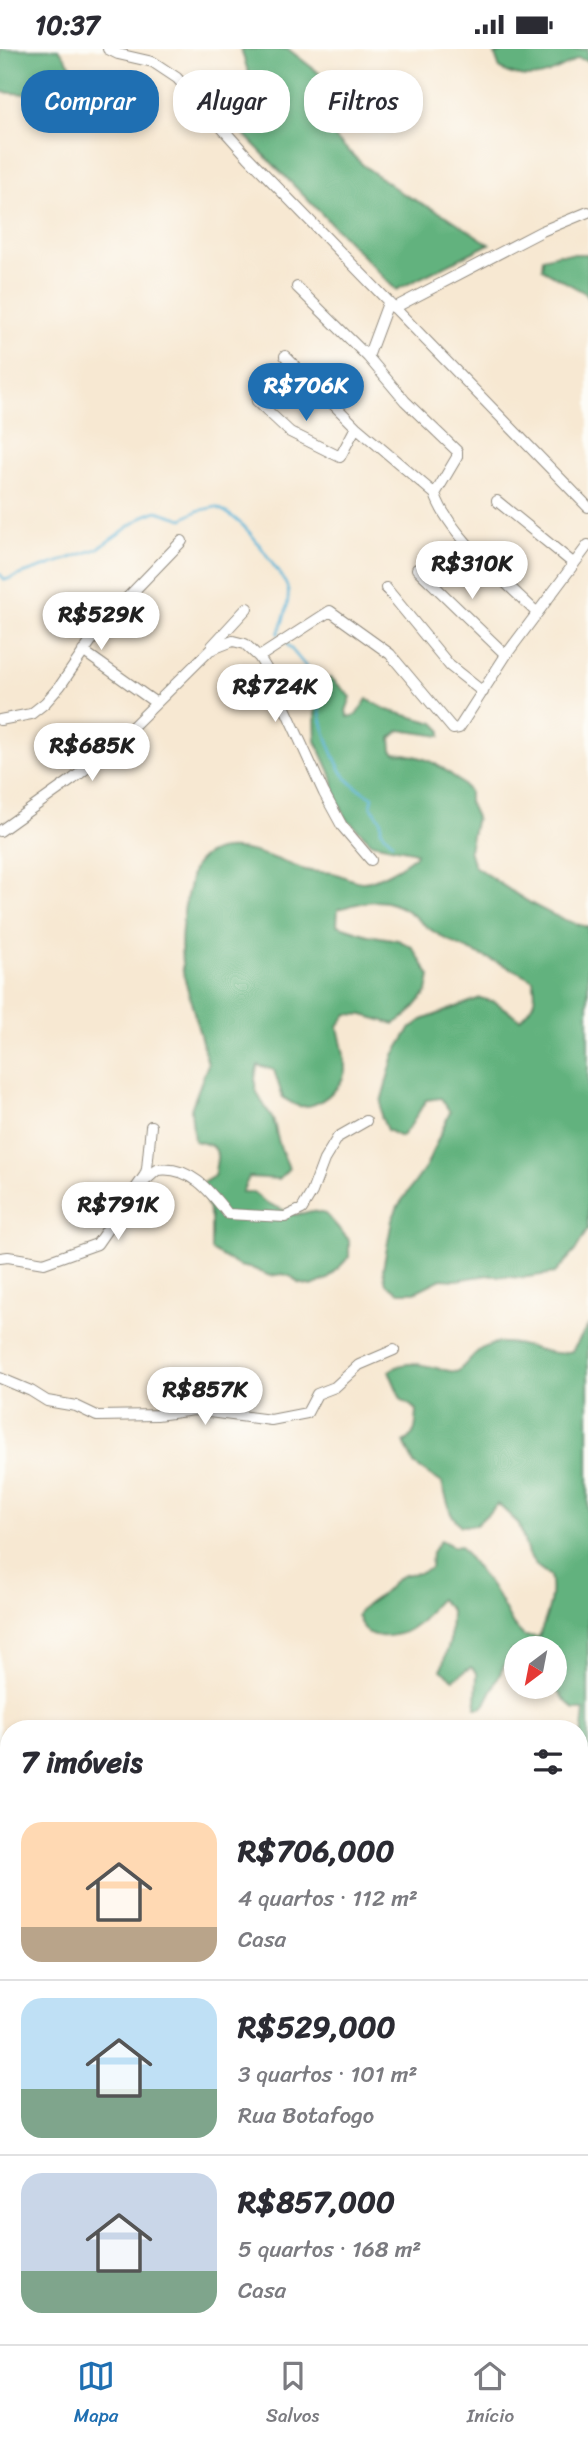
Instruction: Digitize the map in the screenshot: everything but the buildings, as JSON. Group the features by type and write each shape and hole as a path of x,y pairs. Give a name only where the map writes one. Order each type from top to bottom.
{"street":[{"path":"108,49 153,62 177,78 248,157 588,507"},
{"path":"368,356 391,305 541,231 588,212"},
{"path":"297,287 368,356 405,401 457,451 457,457 435,494"},
{"path":"285,356 356,427 435,494 438,505 462,538 536,613"},
{"path":"257,401 290,432 340,457 356,427"},
{"path":"497,501 573,563"},
{"path":"0,720 31,714 45,703 60,686 104,622 182,541"},
{"path":"259,657 330,611 390,654 453,729 459,728 506,655 588,545"},
{"path":"417,569 506,655"},
{"path":"386,588 450,666 483,692"},
{"path":"0,831 130,732 247,608"},
{"path":"203,657 222,644 233,641 245,644 259,657 342,826 371,860"},
{"path":"83,652 156,703"},
{"path":"137,1188 157,1170 177,1171 193,1176 228,1213 285,1217 302,1209 313,1192 324,1160 338,1137 366,1121"},
{"path":"0,1258 44,1263 97,1244 137,1188 147,1169 151,1126"},
{"path":"0,1378 47,1401 76,1406 97,1416 156,1415 194,1410 271,1420 307,1413 317,1394 335,1387 359,1365 394,1350"}],"green space":[{"path":"0,49 59,49 74,70 21,70 21,94 0,92"},
{"path":"241,49 288,49 315,70 304,70 304,133 334,133 336,139 363,165 403,194 447,216 489,244 396,290 243,133 290,133 290,70 247,70"},
{"path":"508,49 588,49 588,61 578,58 540,76 521,76 500,69 495,55"},
{"path":"558,254 588,254 588,298 585,293 542,269 543,258"},
{"path":"331,678 351,697 346,711 348,717 356,715 367,699 387,710 434,723 441,730 441,736 400,730 391,738 392,750 436,764 469,791 469,802 476,817 469,850 474,866 543,910 588,927 588,1229 575,1251 555,1273 521,1278 488,1275 456,1280 441,1279 415,1292 399,1292 386,1284 383,1269 392,1220 398,1206 426,1167 450,1112 441,1098 426,1100 401,1137 387,1130 381,1116 381,1102 394,1055 410,1029 422,1020 480,998 495,1002 520,1019 531,1006 535,992 533,980 448,940 402,908 380,901 338,909 337,925 368,935 398,940 412,947 430,976 427,992 408,1015 394,1024 363,1015 347,1014 338,1026 345,1060 343,1078 334,1091 321,1101 299,1106 283,1098 274,1070 258,1065 256,1089 273,1120 279,1145 289,1168 279,1179 249,1177 242,1192 253,1192 265,1202 295,1215 312,1211 326,1214 349,1240 349,1257 328,1279 312,1286 298,1283 283,1274 270,1276 239,1266 211,1250 211,1218 201,1184 214,1176 217,1155 214,1147 194,1141 191,1109 208,1064 183,972 181,951 183,918 197,863 208,854 234,849 263,854 306,870 333,873 363,882 390,872 416,853 372,843 346,818 316,741 314,692 324,680"},
{"path":"588,1326 588,1720 583,1720 584,1710 574,1710 564,1699 567,1699 567,1636 539,1636 551,1600 550,1576 538,1567 528,1554 519,1524 498,1504 476,1525 461,1526 451,1514 442,1483 414,1464 404,1442 414,1433 417,1410 401,1399 389,1371 397,1366 414,1364 457,1372 481,1349 500,1343 547,1352 572,1351"},
{"path":"441,1540 454,1547 460,1546 497,1595 513,1625 524,1636 504,1636 504,1666 481,1708 476,1708 477,1673 471,1667 454,1679 441,1670 450,1641 451,1610 440,1599 418,1624 392,1636 370,1634 357,1615 400,1577 431,1568 432,1552"}],"waterway":[{"path":"0,574 5,580 97,549 144,516 157,511 183,519 197,511 216,507 250,532 286,583 288,601 278,634"},
{"path":"287,644 307,668 322,675 320,711 338,765 348,780 373,797 371,806 381,820 381,830 392,842"}]}
